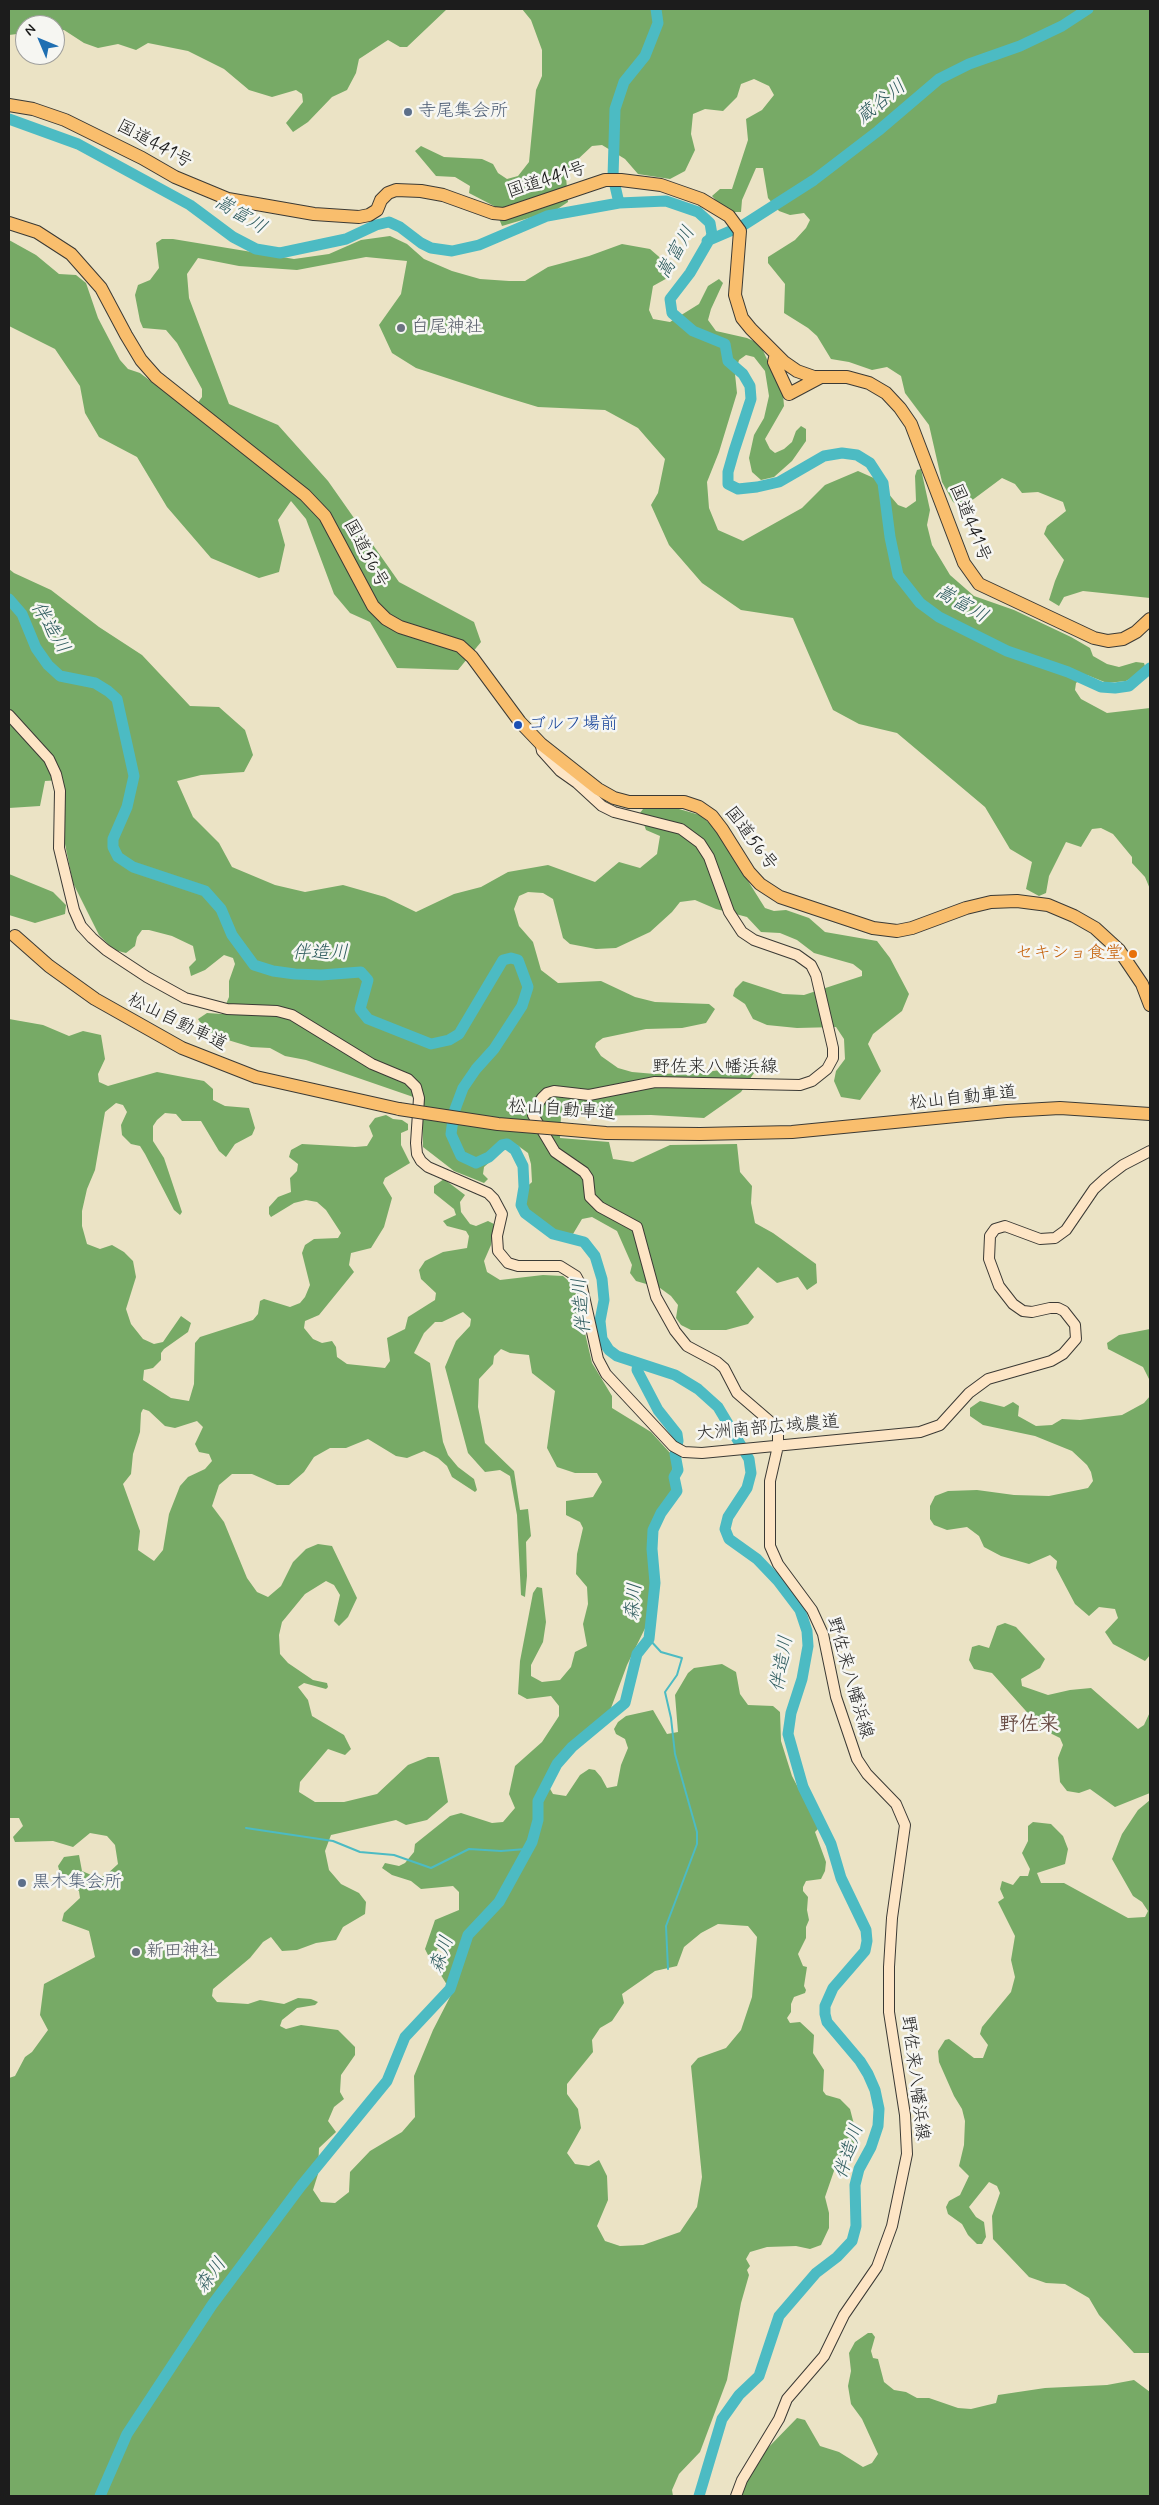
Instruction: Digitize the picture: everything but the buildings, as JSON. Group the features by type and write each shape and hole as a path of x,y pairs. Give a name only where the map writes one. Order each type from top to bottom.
{"highway":[{"name":"国道441号","path":"9,105 34,109 65,120 142,158 175,177 228,199 322,215 359,217 369,215 377,210 381,200 388,193 396,190 420,191 442,195 493,213 504,214 605,180 661,185 701,199 735,221 740,231 741,241 735,282 738,307 742,318 776,354 797,371 821,377 847,377 869,383 886,393 900,408 911,424 964,563 978,584 989,591 1094,638 1108,641 1123,639 1136,632 1150,619"},
{"name":"国道56号","path":"9,223 37,232 71,254 101,288 141,360 156,377 306,495 325,516 373,606 386,619 400,626 460,646 472,657 520,722 540,744 598,789 614,798 629,802 684,802 699,806 712,816 749,872 760,884 780,897 847,921 873,928 897,931 912,928 966,908 991,902 1017,901 1048,906 1074,916 1095,928 1119,950 1142,984 1150,1005"},
{"name":"国道441号","path":"776,354 774,362 789,394 821,377"},
{"name":"松山自動車道","path":"15,936 49,966 95,999 182,1048 256,1077 399,1110 498,1124 606,1133 700,1134 792,1132 1025,1110 1087,1109 1150,1114"}],"main road":[{"name":"大洲南部広域農道","path":"9,715 50,759 56,774 60,791 59,848 74,910 81,926 92,938 138,971 185,998 227,1009 277,1012 292,1015 372,1064 408,1079 416,1086 419,1098 416,1143 417,1154 422,1161 428,1167 488,1193 500,1205 502,1214 497,1236 498,1251 508,1263 518,1266 560,1266 576,1276 582,1287 598,1359 606,1374 620,1392 673,1446 684,1452 702,1453 920,1432 931,1429 948,1418 969,1394 988,1379 1051,1361 1063,1354 1076,1339 1075,1325 1058,1308 1032,1312 1023,1311 1013,1304 999,1286 989,1258 990,1236 995,1229 1005,1226 1040,1239 1055,1238 1066,1230 1080,1207 1100,1183 1123,1165 1150,1151"},
{"name":"野佐来八幡浜線","path":"540,744 542,751 560,771 577,783 602,806 622,814 681,829 700,843 709,857 729,912 742,932 754,940 798,955 811,965 816,975 833,1048 833,1058 827,1069 812,1081 800,1085 655,1082 589,1095 554,1091 547,1093 542,1098 534,1108 533,1116 555,1152 584,1172 588,1178 590,1197 600,1207 637,1227 653,1288 675,1331 687,1346 717,1362 724,1368 737,1393 773,1424 778,1434 778,1446 770,1481 770,1546 778,1564 812,1610 823,1634 836,1697 857,1759 867,1774 896,1804 905,1825 892,1918 889,2012 905,2115 907,2154 892,2226 877,2268 844,2315 824,2356 786,2399 779,2419 742,2480 736,2496"}],"green space":[{"path":"9,9 447,9 407,47 400,47 388,40 359,59 356,73 347,90 332,97 308,122 293,132 286,123 303,102 302,94 296,90 272,97 249,90 224,69 188,51 148,43 136,50 118,44 98,48 84,43 65,31 65,15 15,15 15,34 9,35"},
{"path":"522,9 1150,9 1150,598 1083,591 1064,597 1059,606 1049,600 1064,560 1044,534 1047,526 1066,511 1063,502 1038,492 1022,493 1015,484 1002,478 963,507 953,502 942,482 929,425 905,393 901,376 887,367 872,370 849,362 831,359 817,336 784,313 785,284 768,263 768,257 795,240 806,228 810,220 804,213 790,215 779,211 768,198 763,168 756,168 742,200 741,212 734,212 719,204 712,196 720,189 732,189 748,140 746,119 762,110 774,95 769,86 754,79 741,84 737,97 723,111 705,109 693,114 691,134 695,150 685,171 670,179 638,174 625,159 602,145 592,146 576,161 566,176 568,202 556,210 502,226 494,206 469,193 470,186 455,177 436,176 415,151 421,146 444,157 482,159 493,164 498,173 507,179 518,176 529,162 536,90 542,76 542,50 531,20"},
{"path":"390,236 407,244 424,259 452,271 480,279 509,281 525,281 548,267 589,256 622,244 650,249 665,262 671,276 653,286 649,310 653,319 670,322 699,304 708,286 719,279 723,283 708,320 716,331 747,338 760,344 783,394 784,406 765,439 770,449 775,453 784,449 792,442 796,431 801,426 806,429 806,441 792,461 774,477 761,480 752,472 749,458 754,435 764,418 769,396 765,371 754,357 746,355 739,360 735,374 737,393 719,452 707,482 709,508 718,530 743,541 802,508 825,485 858,471 876,479 898,505 906,508 916,501 915,476 917,470 921,469 930,510 927,525 932,545 950,575 974,596 1014,610 1071,637 1090,648 1093,656 1107,664 1119,667 1136,662 1144,663 1145,666 1139,674 1126,681 1107,683 1087,675 1076,683 1075,690 1081,699 1107,713 1150,708 1150,889 1145,877 1132,863 1132,857 1113,834 1101,828 1092,829 1081,847 1066,842 1049,876 1046,893 1039,896 1026,889 1032,862 1010,849 985,807 897,733 859,724 833,710 793,618 741,610 702,583 669,545 651,505 658,493 665,459 638,428 605,410 538,407 505,397 416,368 392,353 379,325 401,294 407,261 366,257 297,270 239,266 198,258 187,274 189,298 229,404 278,425 328,481 399,582 474,622 481,642 458,670 397,668 370,622 350,613 334,594 306,519 291,501 278,520 285,545 279,572 259,578 211,558 167,507 137,457 99,437 85,413 80,386 55,349 9,326 9,240 36,255 59,274 76,275 86,283 98,318 120,360 128,369 140,373 191,412 202,397 202,389 177,343 166,330 143,328 140,321 135,295 138,285 150,280 159,268 156,243 162,239 173,239 294,259 329,254 361,240"},
{"path":"9,569 51,590 99,627 142,655 190,706 219,707 245,730 253,755 244,772 201,775 177,781 193,817 219,843 232,867 275,885 305,892 343,885 385,897 416,912 454,894 481,887 508,872 548,865 595,882 619,862 640,868 657,854 660,836 646,830 640,813 643,809 654,807 679,809 700,815 714,827 765,908 774,911 786,910 809,918 825,932 877,941 890,958 909,994 902,1011 873,1034 868,1044 881,1071 860,1100 841,1097 834,1081 836,1071 845,1059 844,1039 836,1027 797,1028 767,1025 753,1019 745,1004 733,996 735,989 743,981 783,994 804,995 862,976 862,971 853,964 814,953 797,940 780,933 761,932 747,917 716,909 695,900 680,902 650,932 616,948 596,949 570,944 563,938 553,899 543,893 528,892 519,896 514,909 519,926 533,942 541,970 558,983 601,981 635,997 655,1002 709,1004 715,1009 706,1023 682,1028 646,1029 603,1038 596,1043 595,1047 601,1056 618,1068 632,1072 655,1074 700,1073 747,1066 754,1073 741,1092 704,1118 651,1115 561,1116 560,1138 609,1142 613,1159 633,1162 670,1145 737,1144 740,1172 752,1186 751,1203 755,1223 773,1233 816,1264 817,1283 807,1290 798,1277 777,1283 758,1267 736,1292 754,1317 748,1324 726,1330 691,1330 681,1325 676,1318 678,1305 671,1296 660,1288 636,1281 630,1273 632,1265 617,1231 592,1217 582,1219 573,1234 552,1230 520,1207 517,1202 519,1194 532,1182 528,1153 517,1145 502,1151 484,1167 483,1174 488,1179 484,1183 454,1171 423,1147 422,1100 306,1060 285,1056 270,1048 251,1047 218,1037 205,1030 198,1019 207,1013 222,1014 229,997 229,981 235,964 233,958 224,955 205,970 191,976 189,967 196,960 193,946 172,936 149,930 142,930 137,937 135,946 126,953 114,950 99,935 73,883 65,844 65,794 62,780 45,781 40,806 9,808"},
{"path":"9,874 53,892 66,905 65,914 35,923 9,915"},
{"path":"9,1019 43,1025 69,1036 83,1031 101,1035 105,1059 98,1074 99,1082 108,1086 157,1072 204,1081 213,1089 213,1100 225,1106 249,1108 255,1128 252,1135 235,1144 226,1157 219,1151 201,1121 182,1121 176,1114 165,1113 153,1126 153,1141 164,1158 182,1212 180,1215 174,1210 140,1146 131,1144 122,1135 121,1125 127,1112 123,1105 116,1103 105,1112 95,1170 87,1189 82,1211 82,1226 87,1244 100,1249 112,1245 124,1252 133,1261 136,1277 126,1309 131,1324 143,1339 154,1344 163,1342 181,1316 191,1323 188,1332 164,1349 161,1353 161,1360 153,1368 144,1370 143,1380 171,1398 189,1401 194,1384 195,1343 200,1337 253,1320 258,1314 260,1301 264,1299 290,1307 300,1303 310,1285 302,1253 305,1245 314,1239 338,1238 341,1233 326,1210 317,1202 306,1200 294,1203 271,1217 269,1214 269,1207 278,1197 291,1192 290,1178 297,1171 298,1164 289,1157 291,1150 302,1144 367,1146 373,1136 369,1126 375,1118 386,1115 393,1119 402,1120 408,1124 408,1130 401,1133 401,1145 410,1163 385,1178 383,1183 392,1198 384,1227 371,1248 351,1253 349,1265 354,1272 319,1315 305,1321 304,1328 313,1339 322,1343 332,1341 336,1347 337,1357 347,1364 385,1368 390,1361 387,1338 405,1329 408,1317 435,1300 436,1293 421,1279 419,1270 425,1261 443,1252 467,1248 469,1236 466,1231 447,1226 443,1221 456,1215 454,1209 434,1193 434,1186 444,1179 465,1195 460,1202 461,1212 470,1224 476,1226 488,1221 494,1224 491,1245 484,1261 487,1272 500,1280 543,1275 563,1276 574,1286 592,1363 612,1396 612,1408 651,1432 671,1454 674,1464 671,1474 672,1494 652,1524 650,1541 657,1574 654,1610 627,1665 611,1708 611,1719 589,1738 576,1742 562,1753 548,1773 549,1787 553,1794 566,1796 580,1775 589,1769 595,1770 607,1788 617,1786 621,1765 628,1748 625,1739 616,1734 614,1729 618,1722 626,1716 653,1710 667,1734 678,1732 675,1695 688,1673 694,1668 722,1664 736,1672 740,1694 748,1705 773,1706 780,1712 781,1741 792,1776 819,1828 815,1832 826,1862 825,1871 821,1879 806,1881 803,1887 803,1891 808,1897 807,1910 809,1920 806,1927 806,1938 798,1954 803,1966 807,1967 804,1986 806,1990 805,1993 794,1997 791,2004 791,2012 787,2018 790,2023 800,2022 814,2035 813,2053 824,2070 823,2091 826,2095 840,2099 850,2109 856,2132 854,2144 835,2168 825,2197 829,2213 829,2228 821,2245 810,2249 796,2246 767,2247 750,2252 746,2259 750,2266 747,2270 749,2275 741,2303 727,2380 700,2452 679,2474 672,2490 673,2496 9,2496 9,2078 15,2076 25,2057 32,2052 48,2030 40,2015 44,1984 95,1957 89,1931 62,1921 64,1913 80,1898 79,1891 60,1873 58,1866 64,1857 79,1855 82,1871 96,1877 105,1876 118,1864 115,1845 107,1836 90,1833 73,1847 53,1841 15,1842 13,1837 23,1826 19,1818 9,1818","holes":["463,1312 471,1319 470,1326 456,1341 445,1367 468,1453 485,1472 500,1470 510,1476 517,1515 521,1595 525,1597 527,1576 526,1542 531,1536 528,1509 520,1510 514,1471 485,1443 478,1407 479,1379 493,1364 494,1356 501,1349 510,1353 529,1355 532,1373 555,1391 547,1448 557,1467 575,1473 597,1473 602,1482 593,1497 566,1501 566,1515 580,1522 583,1528 577,1554 576,1574 587,1587 588,1604 583,1624 587,1646 575,1652 571,1667 560,1680 542,1682 531,1676 531,1665 543,1642 546,1622 542,1588 537,1587 533,1593 520,1661 518,1694 527,1699 551,1696 559,1706 559,1716 542,1742 515,1766 509,1794 515,1808 503,1822 492,1823 461,1813 450,1816 415,1844 414,1852 405,1863 399,1866 385,1863 382,1868 392,1875 411,1881 421,1889 453,1886 459,1892 459,1910 435,1920 425,1949 428,1955 435,1955 437,1949 444,1947 450,1953 439,1972 452,1993 433,2030 414,2076 415,2117 402,2132 370,2151 350,2172 349,2192 335,2203 321,2202 313,2190 318,2174 319,2148 336,2132 328,2121 334,2107 344,2099 340,2092 341,2075 355,2055 355,2047 338,2030 301,2025 286,2029 280,2026 282,2020 297,2008 315,2005 318,2002 311,1999 298,1998 284,2004 260,2000 248,2004 217,2002 212,1996 213,1989 250,1958 263,1942 271,1937 282,1951 297,1950 316,1943 336,1940 343,1927 365,1914 366,1902 359,1893 341,1884 329,1870 325,1851 331,1835 396,1820 406,1825 427,1820 448,1802 439,1757 428,1757 408,1765 377,1794 344,1802 315,1802 299,1792 300,1782 328,1749 345,1755 351,1749 344,1735 312,1716 308,1700 298,1687 304,1683 326,1689 328,1687 327,1683 313,1680 288,1663 280,1654 279,1635 282,1622 305,1594 326,1581 334,1585 340,1595 334,1621 339,1626 348,1617 357,1598 332,1546 318,1544 306,1549 293,1562 281,1586 268,1597 257,1592 247,1578 224,1522 212,1506 219,1485 232,1474 252,1474 277,1485 289,1485 304,1472 314,1457 330,1448 346,1448 368,1439 396,1456 407,1458 424,1451 438,1458 447,1466 452,1477 475,1492 477,1490 474,1479 458,1467 448,1455 443,1442 430,1363 414,1353 424,1333 435,1322 442,1322","143,1409 149,1411 165,1426 175,1428 197,1421 203,1427 195,1444 199,1452 209,1454 212,1461 205,1469 188,1477 180,1486 169,1514 163,1550 154,1561 138,1550 140,1531 123,1484 131,1474 133,1454 140,1432","718,1924 748,1926 757,1937 752,1997 741,2030 726,2048 698,2058 691,2066 702,2177 697,2207 680,2232 643,2245 620,2246 605,2241 597,2226 608,2200 607,2176 599,2160 589,2166 575,2164 567,2153 581,2128 578,2109 567,2094 567,2084 593,2052 592,2040 600,2028 612,2021 624,2003 622,1994 655,1971 677,1966 684,1947 701,1933"]},
{"path":"1150,1329 1150,1381 1143,1367 1108,1349 1107,1343 1119,1335"},
{"path":"1150,1396 1150,1655 1145,1661 1113,1644 1105,1632 1118,1618 1115,1609 1099,1607 1089,1616 1075,1604 1056,1568 1057,1561 1050,1555 1029,1564 1001,1556 984,1547 979,1536 967,1527 947,1530 934,1525 930,1519 930,1506 935,1496 948,1491 977,1490 1014,1495 1049,1496 1088,1488 1093,1481 1087,1465 1072,1451 1035,1436 983,1425 970,1416 970,1408 980,1401 1004,1407 1013,1402 1019,1406 1018,1416 1036,1426 1052,1425 1062,1419 1080,1420 1122,1415 1144,1403"},
{"path":"1005,1623 1016,1627 1045,1659 1040,1668 1021,1679 1022,1686 1048,1695 1091,1688 1138,1729 1144,1725 1150,1712 1150,1793 1115,1807 1090,1789 1079,1793 1067,1791 1060,1782 1058,1758 1063,1745 1060,1738 1042,1729 992,1673 974,1669 969,1660 972,1647 979,1645 989,1648 997,1626"},
{"path":"1150,1800 1150,2353 1134,2353 1099,2315 1089,2298 1065,2284 1046,2283 1029,2277 993,2239 992,2216 1000,2193 997,2186 989,2182 969,2207 976,2217 984,2222 986,2237 982,2244 977,2244 968,2235 962,2224 948,2214 946,2207 949,2201 960,2195 969,2176 959,2166 964,2145 965,2121 962,2109 939,2062 938,2051 945,2040 949,2039 974,2058 983,2058 988,2045 980,2034 982,2027 1011,1992 1015,1977 1011,1960 1015,1936 998,1902 1004,1898 1000,1889 1002,1881 1013,1885 1020,1876 1028,1876 1030,1869 1022,1853 1028,1841 1028,1826 1033,1822 1051,1824 1063,1836 1068,1849 1065,1864 1037,1873 1041,1883 1064,1883 1128,1918 1145,1917 1148,1911 1142,1902 1133,1896 1112,1859 1122,1834 1138,1810"},
{"path":"868,2333 872,2333 875,2337 871,2351 873,2358 878,2359 884,2382 894,2390 906,2392 917,2398 929,2398 958,2408 971,2409 996,2403 998,2395 1045,2388 1107,2385 1134,2380 1150,2392 1150,2496 740,2496 761,2455 797,2418 805,2420 820,2446 839,2452 863,2467 872,2463 878,2454 862,2419 851,2404 848,2386 851,2371 849,2353 855,2342"}],"waterway":[{"path":"619,203 613,177 615,109 624,82 645,56 658,23 656,9"},
{"name":"蔵谷川","path":"707,241 742,226 814,180 878,131 939,79 969,64 1020,46 1062,26 1088,9"},
{"name":"嵩富川","path":"9,119 78,144 190,205 233,237 256,249 280,253 346,239 376,225 389,222 400,227 431,248 452,251 479,245 547,216 619,203 666,201 698,212 710,223 712,235 690,273 670,299 672,313 693,331 725,344 728,361 743,374 750,386 751,399 728,472 728,484 738,489 757,487 779,482 824,456 842,453 857,455 870,463 883,483 890,537 898,575 920,603 939,617 1007,651 1068,672 1101,687 1129,686 1150,668"},
{"name":"伴造川","path":"9,599 22,614 36,648 48,665 60,676 95,683 117,699 134,776 127,807 113,839 113,847 118,857 133,867 205,891 221,909 232,935 254,965 273,971 295,974 321,975 361,972 368,980 360,1009 368,1019 431,1044 449,1040 459,1034 503,960 511,958 518,960 528,987 522,1006 494,1049 476,1069 463,1088 454,1112 451,1134 461,1156 476,1163 489,1157 502,1145 507,1144 515,1150 523,1166 524,1187 521,1205 525,1213 553,1234 584,1242 595,1256 602,1279 604,1300 600,1321 602,1339 609,1350 617,1356 675,1375 698,1389 718,1407 749,1459 751,1473 747,1488 728,1517 725,1529 729,1539 757,1559 778,1581 800,1610 807,1631 808,1646 802,1679 791,1713 788,1734 803,1787 831,1844 841,1878 866,1930 867,1941 865,1951 833,1988 825,2006 825,2014 827,2022 860,2061 868,2074 875,2090 879,2109 878,2126 871,2147 859,2169 855,2185 856,2226 852,2241 837,2257 816,2273 779,2316 759,2376 739,2395 722,2419 699,2496"},
{"name":"森川","path":"100,2496 127,2434 212,2305 301,2186 387,2081 405,2037 450,1989 468,1935 499,1902 532,1842 538,1820 538,1801 557,1764 572,1747 625,1703 637,1654 649,1639 655,1583 652,1549 653,1530 661,1513 677,1491 674,1477 678,1470 675,1454 678,1441 677,1434 658,1410 637,1370 638,1364"},
{"path":"649,1639 661,1652 682,1658 677,1675 665,1692 671,1718 675,1754 697,1832 697,1844 666,1926 668,1969"},
{"path":"246,1828 333,1841 360,1852 394,1855 431,1868 469,1849 501,1851 526,1849"}],"place":[{"name":"寺尾集会所","path":"408,112"},
{"name":"白尾神社","path":"401,328"},
{"name":"ゴルフ場前","path":"518,725"},
{"name":"セキショ食堂","path":"1133,954"},
{"name":"黒木集会所","path":"22,1883"},
{"name":"新田神社","path":"136,1952"}],"district":[{"name":"野佐来","path":"1029,1726"}]}
